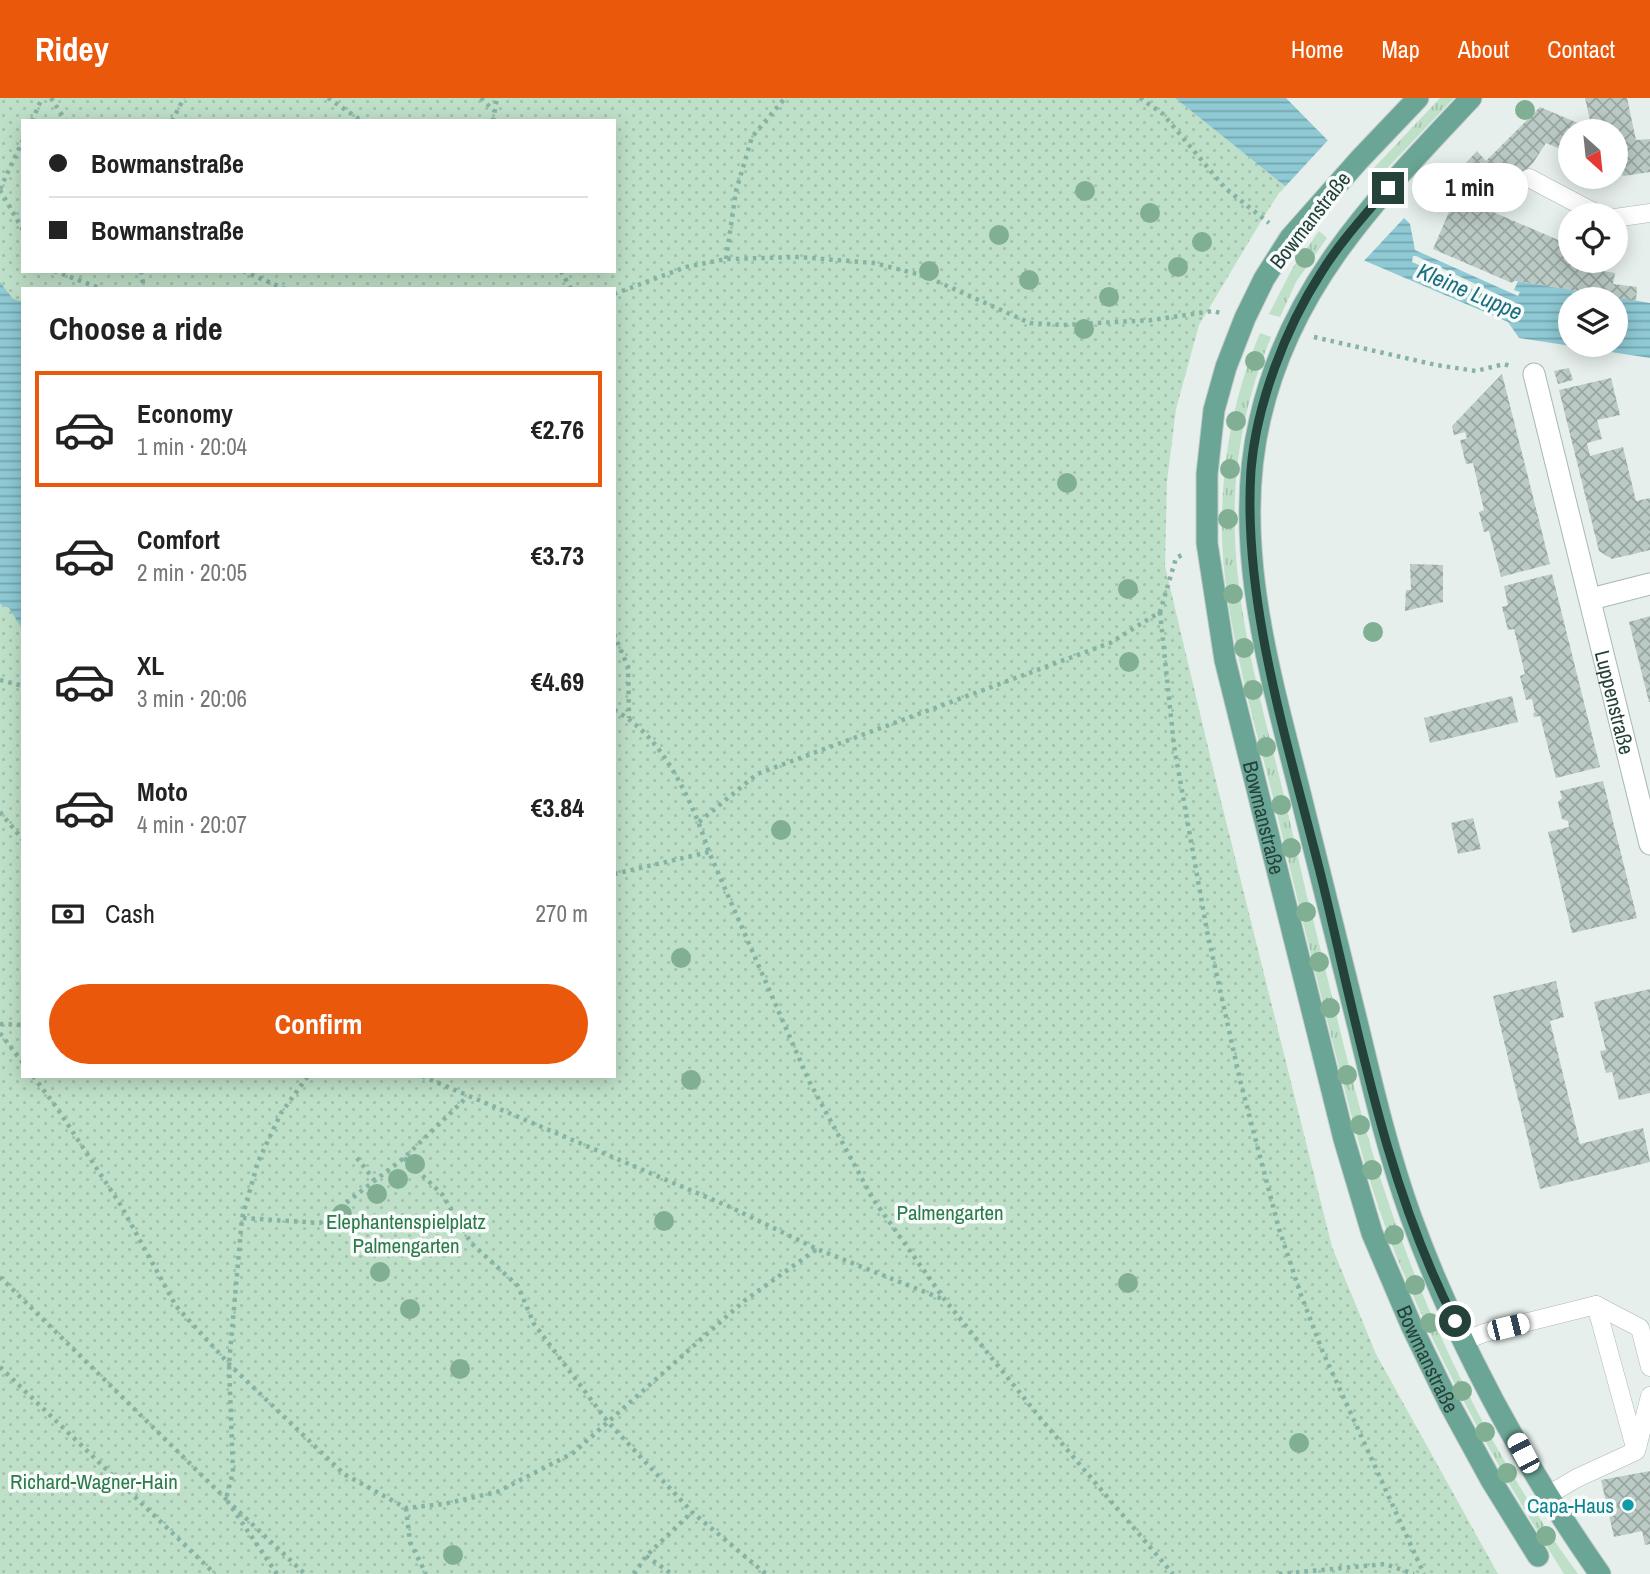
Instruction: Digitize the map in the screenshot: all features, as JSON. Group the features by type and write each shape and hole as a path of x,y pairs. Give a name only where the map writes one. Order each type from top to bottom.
{"main road":[{"name":"Bowmanstraße","path":"1418,98 1290,238 1264,279 1245,318 1226,367 1214,410 1208,474 1207,543 1224,660 1344,1139 1372,1233 1412,1327 1449,1403 1491,1480 1538,1556"},
{"name":"Bowmanstraße","path":"1471,98 1388,188 1338,248 1320,274 1290,329 1260,418 1251,469 1251,550 1265,649 1383,1127 1410,1215 1445,1302 1464,1341 1535,1475 1600,1574"}],"street":[{"name":"Luppenstraße","path":"1534,374 1650,844"},
{"path":"1591,599 1650,584"}],"lane":[{"path":"1529,178 1576,203"},
{"path":"1628,216 1650,213"},
{"path":"1596,1305 1636,1451"},
{"path":"1464,1341 1484,1333 1596,1305 1640,1328 1650,1367"},
{"path":"1636,1451 1650,1396"},
{"path":"1548,1495 1577,1478 1636,1451"}],"path":[{"path":"33,119 43,98"},
{"path":"51,98 65,119"},
{"path":"173,119 184,98"},
{"path":"328,98 359,119"},
{"path":"481,98 494,111"},
{"path":"493,119 497,98"},
{"path":"726,258 736,191 752,137 785,98"},
{"path":"1140,98 1163,114 1225,188 1290,238"},
{"path":"21,144 0,189 21,226"},
{"path":"616,293 686,267 726,258 800,257 874,263 925,276 1030,323 1063,326 1152,320 1212,311 1245,318"},
{"path":"59,273 97,287"},
{"path":"248,273 280,287"},
{"path":"1310,336 1315,326"},
{"path":"1340,342 1436,365 1476,371 1504,364 1534,374"},
{"path":"1207,543 1176,558 1160,612 1174,746 1207,932 1240,1080 1279,1229 1301,1295 1322,1350 1424,1574"},
{"path":"699,822 757,774 1110,643 1160,612"},
{"path":"616,639 628,667 629,718"},
{"path":"0,680 21,685"},
{"path":"616,711 629,718 669,762 699,822 709,852 809,1081 873,1199 946,1300 1041,1419 1172,1574"},
{"path":"0,812 21,838"},
{"path":"616,874 709,852"},
{"path":"0,1024 21,1025"},
{"path":"0,1033 21,1060"},
{"path":"34,1078 120,1204 176,1306 229,1364 344,1474 406,1508 444,1504 497,1492 573,1453 744,1301 817,1249"},
{"path":"277,1574 226,1499 233,1472 229,1364 242,1217 258,1162 281,1113 307,1078"},
{"path":"426,1078 730,1207 817,1249 946,1300"},
{"path":"242,1217 320,1223 404,1158 467,1097"},
{"path":"358,1158 376,1181"},
{"path":"404,1158 442,1194 471,1243 518,1286 534,1324 608,1422 692,1511 766,1574"},
{"path":"0,1278 305,1574"},
{"path":"0,1367 215,1574"},
{"path":"406,1508 410,1542 426,1574"},
{"path":"634,1574 646,1556 692,1511"},
{"path":"646,1556 672,1574"},
{"path":"1279,1574 1385,1564 1414,1574"}],"green space":[{"name":"Palmengarten","path":"0,98 1175,98 1286,187 1263,218 1199,325 1176,409 1167,481 1165,566 1332,1247 1376,1354 1498,1574 0,1574"},
{"path":"1440,98 1454,98 1378,178 1371,171"},
{"path":"1319,231 1327,238 1296,282 1280,317 1269,314 1292,269"},
{"path":"1260,333 1271,337 1252,392 1240,444 1235,495 1235,546 1240,596 1260,700 1355,1091 1377,1169 1407,1256 1447,1351 1470,1398 1521,1488 1578,1574 1564,1574 1541,1538 1477,1426 1438,1350 1392,1245 1373,1191 1335,1052 1244,681 1224,573 1222,512 1226,459 1235,408"}],"water":[{"name":"Kleine Luppe","path":"1175,98 1286,98 1410,224 1415,250 1518,296 1520,292 1514,290 1518,281 1558,288 1558,344 1519,338 1508,322 1356,257 1286,187","holes":["1413,256 1516,303 1513,307 1412,262"]},
{"path":"0,282 13,299 21,301 21,627 9,608 0,604"},
{"path":"1628,299 1650,303 1650,358 1628,355"}],"pier":[{"path":"1330,138 1406,216 1362,263 1353,259 1283,189"}],"building":[{"path":"1585,98 1627,98 1636,140 1650,139 1650,172 1628,175 1628,119 1590,119"},
{"path":"1540,107 1568,119 1558,119 1558,148 1546,143 1533,163 1520,176 1517,173 1506,183 1486,209 1558,240 1558,273 1615,273 1613,284 1637,287 1636,301 1628,300 1628,287 1558,288 1518,281 1512,283 1433,249 1456,196 1441,189 1477,151 1486,161"},
{"path":"1569,368 1573,380 1558,384 1554,371"},
{"path":"1502,374 1550,564 1501,577 1489,531 1484,532 1479,512 1484,510 1473,463 1466,464 1460,440 1467,439 1465,432 1454,435 1452,426"},
{"path":"1611,378 1620,415 1597,420 1602,439 1587,443 1590,456 1623,447 1636,501 1650,498 1650,550 1612,559 1599,551 1559,390"},
{"path":"1410,564 1443,565 1443,602 1405,611 1406,590 1411,590"},
{"path":"1552,574 1600,767 1556,778 1540,716 1534,717 1532,699 1526,700 1520,676 1525,674 1514,629 1508,630 1502,607 1508,605 1504,586"},
{"path":"1650,616 1650,702 1649,702 1629,622"},
{"path":"1512,696 1518,722 1430,743 1424,718"},
{"path":"1603,781 1637,918 1572,933 1548,832 1569,827 1568,821 1562,819 1558,802 1562,798 1560,791"},
{"path":"1473,818 1481,849 1458,854 1451,823"},
{"path":"1556,981 1564,1017 1550,1021 1580,1144 1643,1128 1650,1162 1540,1189 1493,996"},
{"path":"1650,989 1650,1093 1619,1100 1612,1072 1606,1073 1600,1051 1606,1050 1594,1002"},
{"name":"Capa-Haus","path":"1650,1471 1650,1544 1645,1545 1642,1531 1614,1537 1601,1480"}],"place":[{"name":"Capa-Haus","path":"1628,1505"}],"route":[{"path":"1388,188 1338,248 1320,274 1290,329 1260,418 1251,469 1251,550 1265,649 1383,1127 1410,1215 1455,1321"}],"park label":[{"name":"Elephantenspielplatz Palmengarten","path":"406,1233"},
{"name":"Richard-Wagner-Hain","path":"94,1481"}]}
